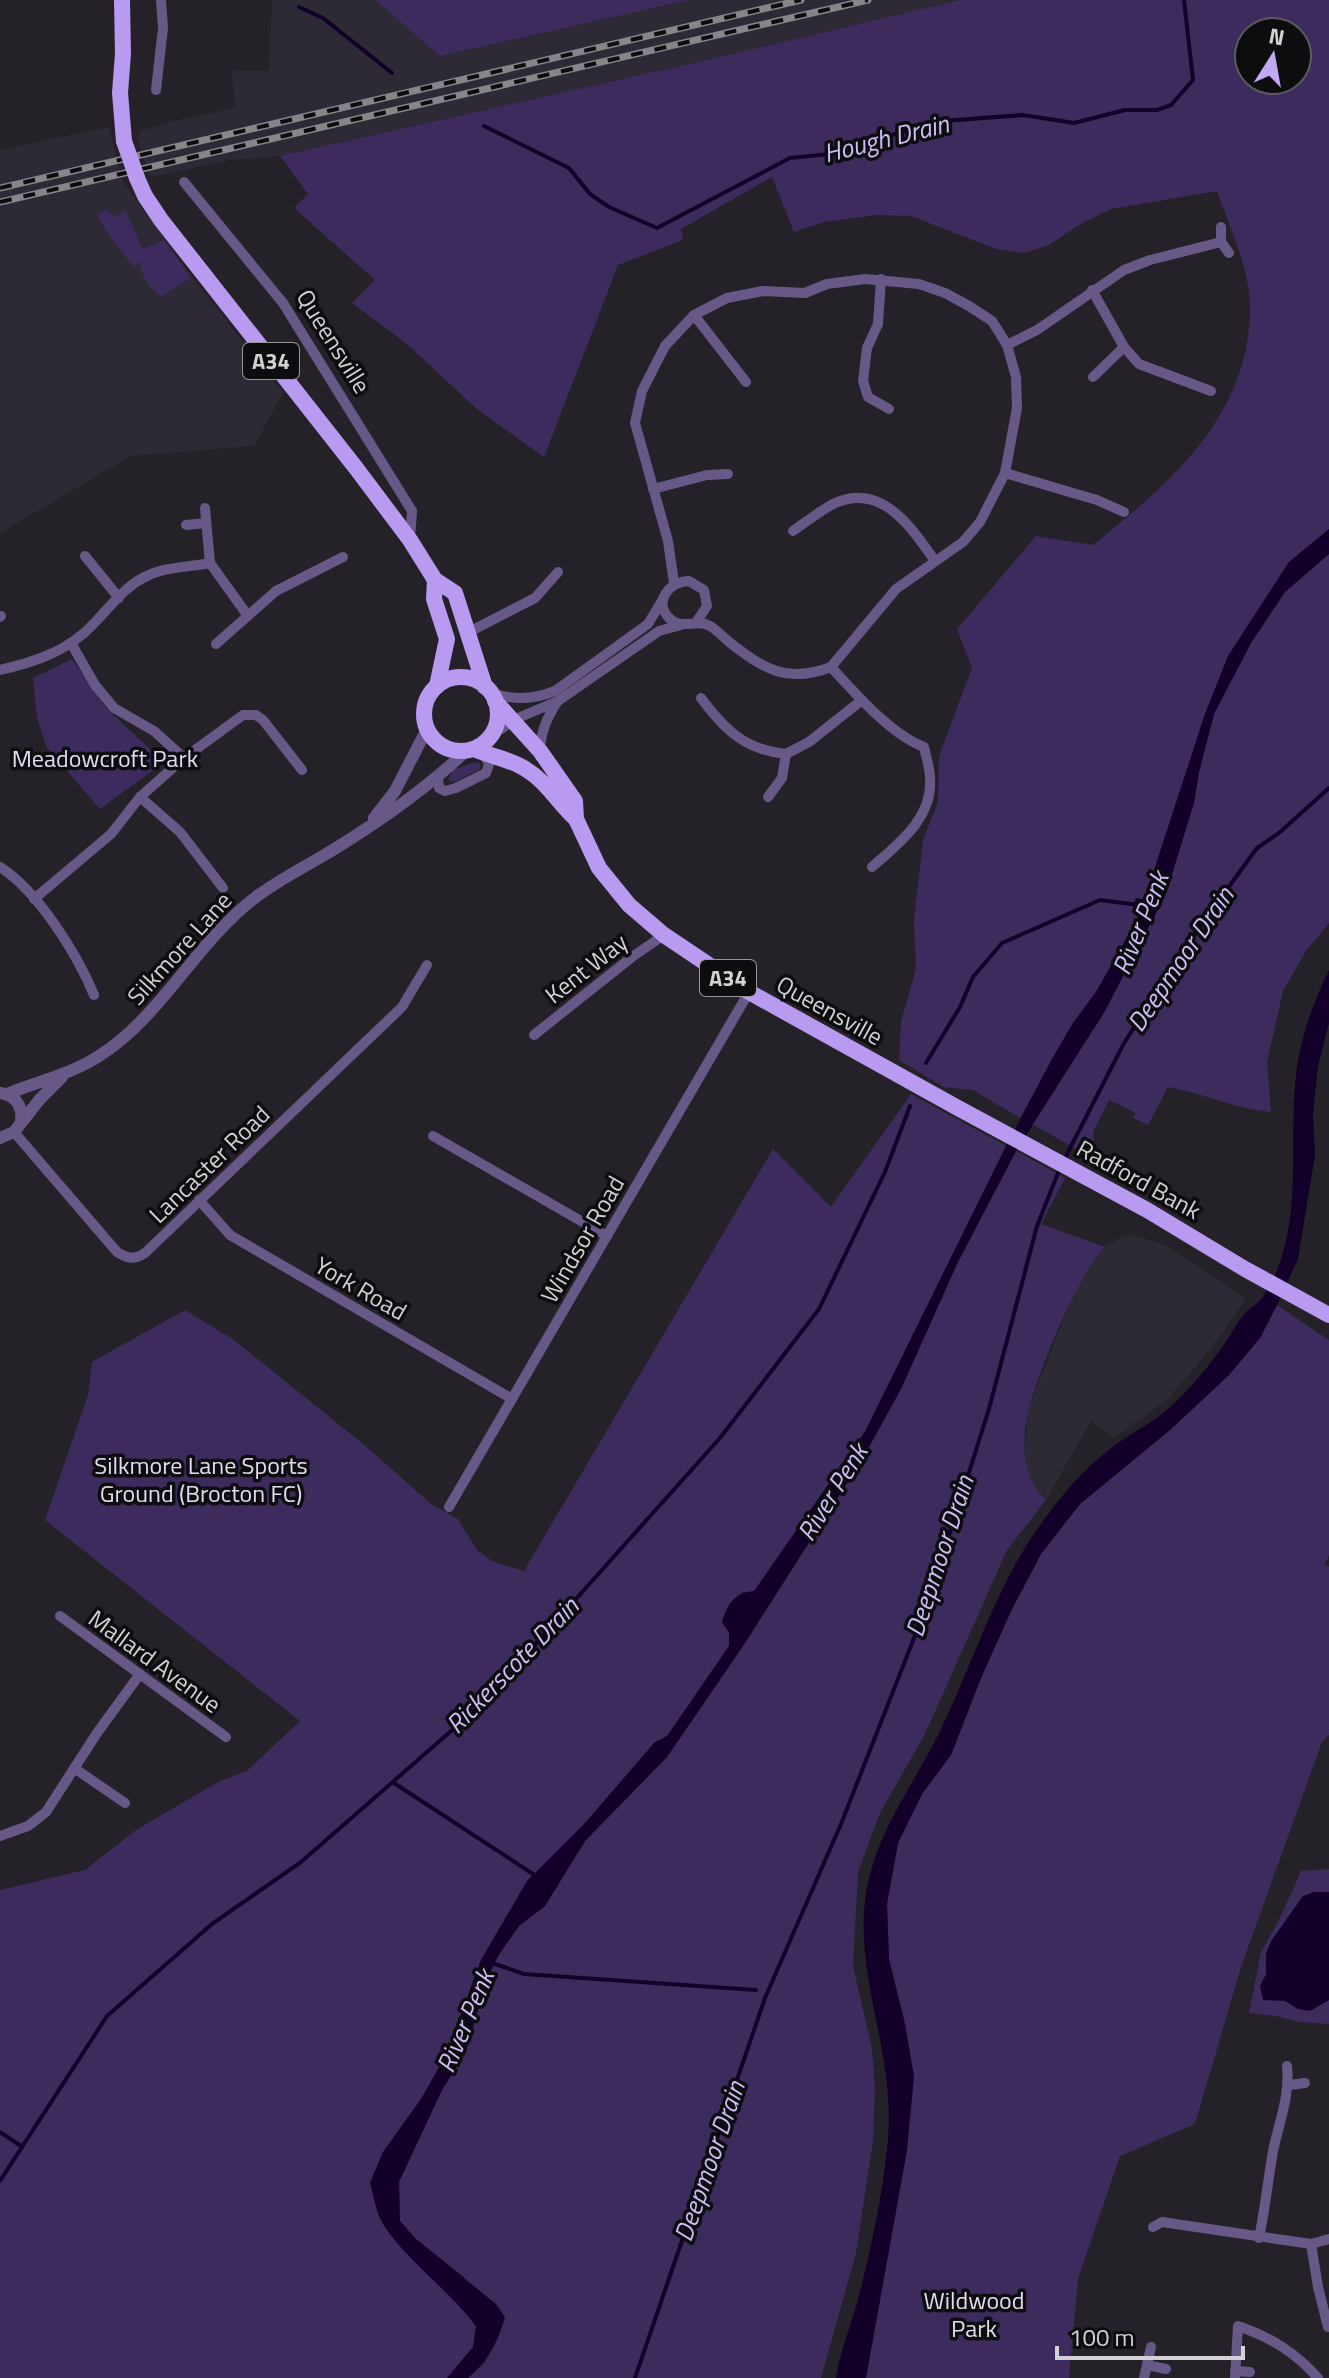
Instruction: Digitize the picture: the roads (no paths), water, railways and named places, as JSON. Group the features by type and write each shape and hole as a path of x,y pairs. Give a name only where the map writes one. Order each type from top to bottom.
{"highway":[{"name":"A34","path":"122,0 120,93 124,141 137,178 153,208 203,276 356,468 410,540 435,580 455,593 490,694 511,722 540,751"},
{"name":"A34","path":"435,580 434,599 447,639 437,686"},
{"path":"460,678 470,679 490,694 497,717 490,736 474,751 442,747 427,729 425,704 437,686 460,678"},
{"name":"A34","path":"474,751 526,769 576,819"},
{"name":"Queensville","path":"540,751 575,801 576,819 599,868 629,905 664,935 749,992 923,1089"},
{"name":"Radford Bank","path":"923,1089 1174,1225 1329,1315"}],"street":[{"path":"156,90 163,28 161,0"},
{"name":"Queensville","path":"184,182 283,303 412,511 410,540"},
{"path":"1221,227 1221,242 1229,253"},
{"path":"1007,345 1037,330 1124,270 1221,242"},
{"path":"881,279 878,324 867,348 863,381 868,397 889,409"},
{"path":"490,694 518,699 540,697 555,691 648,624 674,583 673,566 635,423 642,391 665,346 694,315 727,298 763,291 805,293 836,283 881,279 919,284 945,293 992,321 1007,345 1016,377 1017,408 1005,473 980,522 963,542 896,589 831,667 799,676 777,672 757,664 711,626 697,621 659,631 558,701 511,722 490,736"},
{"path":"1092,290 1124,347 1139,364 1213,391"},
{"path":"694,315 746,382"},
{"path":"1093,377 1124,347"},
{"path":"1005,473 1097,500 1124,512"},
{"path":"653,489 707,475 728,474"},
{"path":"793,531 836,503 857,499 882,503 903,517 935,561"},
{"path":"205,508 210,563 248,616"},
{"path":"186,525 206,523"},
{"path":"85,556 119,598"},
{"path":"216,644 276,591 343,557"},
{"path":"0,670 53,654 71,643 130,586 150,574 210,563"},
{"path":"673,566 704,590 711,626"},
{"path":"467,633 535,598 558,572"},
{"path":"674,583 689,581"},
{"path":"663,598 668,617 683,625"},
{"path":"697,621 707,606"},
{"path":"217,624 226,635"},
{"path":"71,643 95,685 114,708 154,731 184,758"},
{"path":"831,667 862,700 912,743 924,747 931,781 927,804 911,832 872,867"},
{"path":"701,698 720,724 737,737 762,751 786,754 809,742 862,700"},
{"path":"540,751 546,719 558,701"},
{"path":"34,899 111,834 140,797 184,758 243,715 256,715 276,734 302,770"},
{"name":"Silkmore Lane","path":"367,827 395,791 427,729"},
{"path":"438,778 439,788 445,791 486,773 489,764 474,751"},
{"name":"Silkmore Lane","path":"3,1093 65,1074 102,1055 153,1011 218,933 255,897 367,827 474,751"},
{"path":"768,797 782,778 786,754"},
{"path":"140,797 180,832 223,888"},
{"path":"0,867 34,899 60,934 94,995"},
{"name":"Kent Way","path":"534,1035 664,935"},
{"name":"Lancaster Road","path":"18,1127 117,1252 127,1258 137,1258 402,1007 427,965"},
{"name":"Windsor Road","path":"449,1507 749,992"},
{"name":"Silkmore Lane","path":"0,1138 18,1127 65,1074"},
{"name":"Silkmore Lane","path":"3,1093 20,1105 18,1127"},
{"path":"433,1136 607,1236"},
{"name":"York Road","path":"199,1200 230,1235 512,1399"},
{"name":"Mallard Avenue","path":"60,1616 226,1737"},
{"path":"0,1836 28,1826 46,1812 140,1674"},
{"path":"74,1768 125,1803"},
{"path":"1259,2238 1289,2085 1287,2066"},
{"path":"1289,2085 1305,2083"},
{"path":"1159,2219 1259,2238 1311,2244 1329,2239"},
{"path":"1311,2244 1328,2327"},
{"path":"1250,2372 1235,2375 1238,2326 1281,2345 1300,2358 1318,2378"},
{"path":"1144,2378 1151,2347"},
{"path":"1147,2365 1166,2369"}],"water":[{"name":"River Penk","path":"1329,529 1329,554 1285,592 1251,643 1214,714 1194,803 1166,894 1105,1011 1016,1151 957,1264 901,1389 862,1459 743,1646 667,1757 585,1841 545,1906 519,1926 498,1956 487,1979 466,2051 442,2090 399,2182 400,2221 416,2239 496,2304 505,2317 491,2350 475,2372 468,2378 447,2378 473,2347 476,2326 403,2250 381,2220 370,2183 383,2152 421,2099 446,2055 481,1960 527,1881 585,1823 655,1742 667,1736 729,1646 729,1633 722,1622 729,1604 741,1594 754,1591 865,1432 1053,1057 1096,992 1138,918 1133,908 1136,898 1147,900 1205,714 1228,656 1289,562"},
{"path":"1329,970 1329,1023 1318,1066 1313,1114 1315,1155 1298,1259 1277,1305 1260,1338 1229,1375 1170,1430 1080,1504 1041,1554 981,1678 951,1755 922,1794 898,1843 887,1904 889,1959 914,2076 907,2150 866,2378 836,2378 871,2246 887,2149 888,2094 864,1939 864,1907 877,1853 899,1804 953,1704 1008,1578 1036,1531 1089,1467 1167,1410 1190,1387 1246,1312 1263,1297 1277,1270 1291,1214 1297,1067 1309,1017"},
{"path":"1329,1892 1329,2000 1310,2011 1298,2009 1285,2001 1263,2000 1260,1986 1266,1974 1266,1953 1271,1941 1303,1896"}],"waterway":[{"name":"Hough Drain","path":"484,126 569,168 590,194 609,207 657,228 790,158 839,153 930,122 1023,115 1074,123 1125,110 1157,110 1171,105 1193,80 1184,0"},
{"name":"Hough Drain","path":"299,7 323,18 392,73"},
{"name":"Deepmoor Drain","path":"1064,1160 1123,1045 1178,957 1257,848 1279,833 1329,788"},
{"name":"Rickerscote Drain","path":"926,1063 960,1007 973,977 1002,943 1100,900 1139,905"},
{"name":"Rickerscote Drain","path":"0,2181 107,2016 212,1924 301,1862 482,1704 720,1438 819,1309 885,1172 910,1106"},
{"name":"Deepmoor Drain","path":"635,2378 765,1998 841,1824 927,1605 989,1409 1037,1226 1060,1168"},
{"path":"394,1783 536,1876"},
{"name":"River Penk","path":"492,1963 524,1974 756,1990"},
{"path":"0,2132 21,2146"}],"railway":[{"path":"0,188 801,0"},
{"path":"0,202 868,0"}],"park label":[{"name":"Meadowcroft Park","path":"105,758"},
{"name":"Silkmore Lane Sports Ground (Brocton FC)","path":"201,1479"},
{"name":"Wildwood Park","path":"974,2314"}]}
